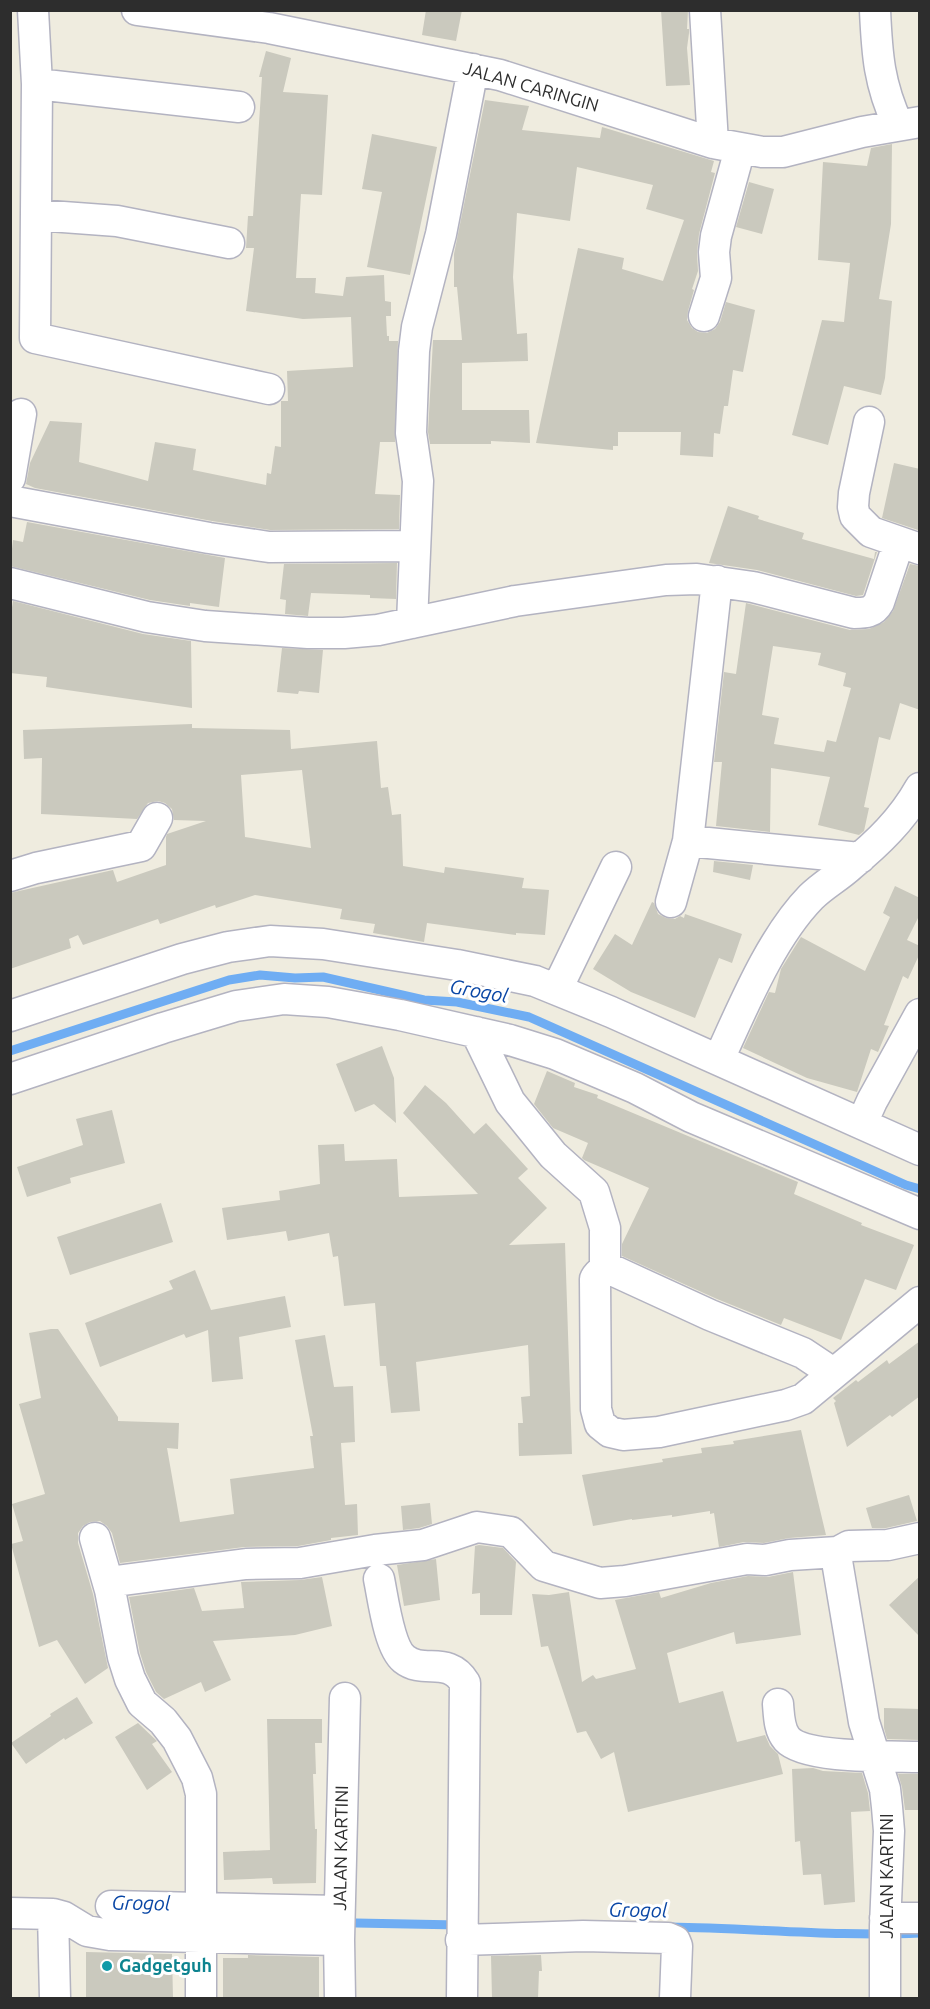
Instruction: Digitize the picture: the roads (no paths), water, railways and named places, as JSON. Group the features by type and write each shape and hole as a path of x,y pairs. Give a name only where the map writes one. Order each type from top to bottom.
{"street":[{"path":"33,10 37,84 35,338 269,389"},
{"name":"JALAN CARINGIN","path":"137,10 269,28 500,75 726,146 762,152 783,152 909,123"},
{"path":"704,316 716,278 714,252 726,146 705,10"},
{"path":"875,10 880,77 884,93 909,123"},
{"path":"412,623 418,481 411,434 414,351 417,327 441,234 473,69"},
{"path":"37,84 239,106"},
{"path":"36,215 117,221 229,243"},
{"path":"10,478 21,414"},
{"path":"10,583 147,617 205,626 344,633 378,630 515,601 666,580 717,581 753,587 854,613 869,612 879,602 909,546 871,532 855,516 854,493 869,422"},
{"path":"10,501 269,547 415,546"},
{"path":"670,902 688,841 717,581"},
{"path":"719,1059 754,986 780,939 810,897 860,858 898,822 920,788"},
{"path":"10,876 36,868 141,846 157,818"},
{"path":"688,841 860,858"},
{"path":"557,989 616,867"},
{"path":"10,1016 182,959 251,942 323,944 457,965 535,981 719,1059 920,1150"},
{"path":"10,1079 236,1006 273,1000 306,1000 354,1006 476,1032 530,1046 575,1062 635,1088 691,1117 920,1214"},
{"path":"862,1124 872,1101 920,1014"},
{"path":"476,1032 510,1102 553,1155 594,1192 605,1228 605,1269"},
{"path":"833,1373 803,1353 710,1315 612,1270 605,1269 598,1273 595,1280 596,1409 600,1424 610,1432 623,1435 659,1432 763,1411 803,1399 920,1302"},
{"path":"108,1582 246,1564 300,1563 375,1550 423,1545 477,1527 511,1532 544,1566 600,1583 625,1581 747,1559 765,1560 841,1550 860,1545 888,1545 920,1538"},
{"path":"95,1538 108,1582 123,1657 136,1693 149,1712 170,1727 197,1778 201,1794 201,1908"},
{"name":"JALAN KARTINI","path":"841,1550 837,1561 864,1722 885,1789 887,1807 889,1831 885,1998"},
{"path":"379,1579 394,1645 403,1658 415,1664 446,1666 459,1673 465,1683 462,1998"},
{"name":"JALAN KARTINI","path":"340,1998 339,1925 345,1698"},
{"path":"778,1704 780,1725 786,1738 796,1746 817,1752 920,1757"},
{"path":"111,1906 201,1908 339,1925"},
{"path":"10,1912 53,1914 97,1934 201,1938 339,1925"},
{"path":"53,1914 55,1998"},
{"path":"885,1931 920,1918"},
{"path":"461,1928 583,1936 668,1938 675,1941 677,1946 675,1998"},
{"path":"201,1938 201,1998"}],"waterway":[{"name":"Grogol","path":"10,1051 229,980 260,975 295,978 323,977 424,1000 457,1002 529,1017 906,1185 920,1189"},
{"name":"Grogol","path":"356,1923 459,1925"},
{"name":"Grogol","path":"670,1927 858,1934 920,1933"}],"place":[{"name":"Gadgetguh","path":"107,1966"}]}
